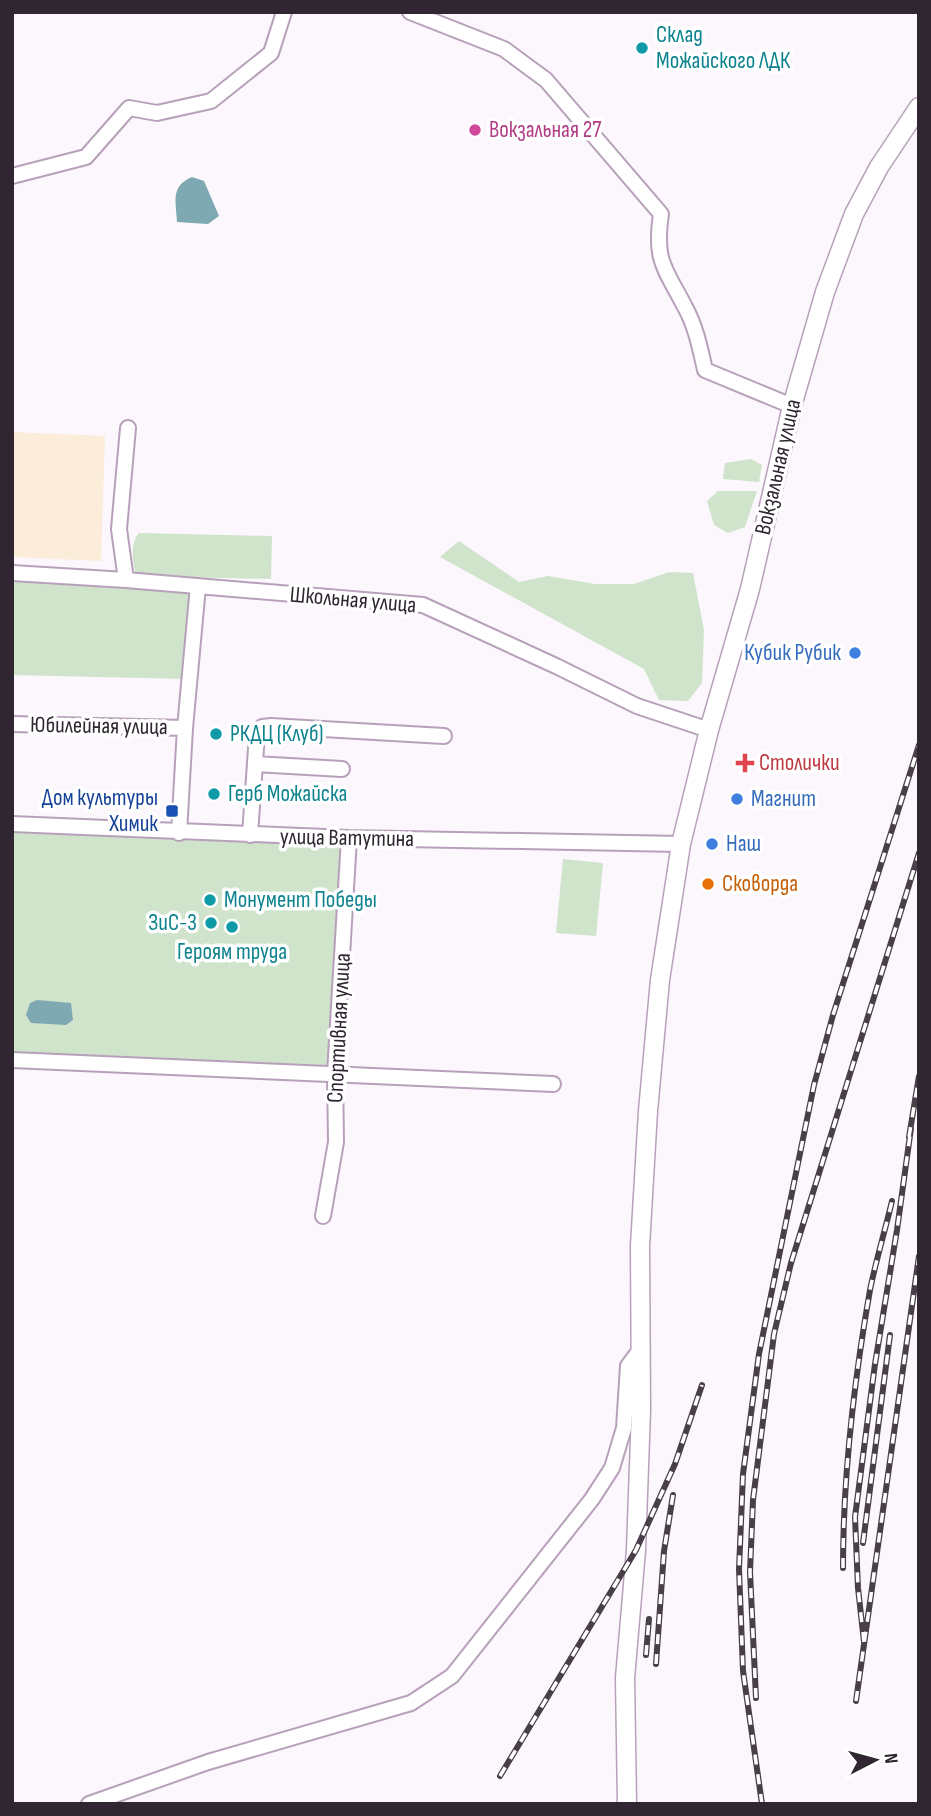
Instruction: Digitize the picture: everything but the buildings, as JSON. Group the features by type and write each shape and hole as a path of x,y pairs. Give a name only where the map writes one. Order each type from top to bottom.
{"main road":[{"name":"Вокзальная улица","path":"627,1804 624,1706 636,1550 641,1410 640,1246 648,1111 660,980 681,844 709,730 750,589 792,406 825,292 854,214 879,167 919,107"}],"street":[{"path":"12,176 86,158 129,108 157,113 211,101 271,53 284,12"},
{"path":"410,12 504,49 545,80 661,214 658,234 660,257 698,337 705,370 792,406"},
{"path":"125,580 119,529 128,428"},
{"name":"Школьная улица","path":"12,573 423,605 636,706 709,730"},
{"path":"178,833 198,586"},
{"name":"Юбилейная улица","path":"12,724 185,728"},
{"path":"250,835 257,734 266,726 444,736"},
{"path":"255,764 342,769"},
{"name":"улица Ватутина","path":"12,824 178,833 681,844"},
{"name":"Спортивная улица","path":"323,1216 336,1142 335,1074 349,838"},
{"path":"12,1060 553,1084"},
{"path":"89,1804 208,1762 411,1703 452,1676 592,1499 612,1468 624,1428 628,1366 640,1350"}],"shaded area":[{"path":"12,432 105,436 101,561 12,557"}],"green space":[{"path":"751,459 762,465 759,482 723,479 725,463"},
{"path":"718,491 757,491 745,527 728,533 714,525 707,501"},
{"path":"139,533 272,536 271,579 136,576 133,548"},
{"path":"459,541 519,582 548,576 595,584 634,584 669,572 693,573 704,630 702,683 688,701 659,700 644,669 440,557"},
{"path":"12,576 196,588 187,679 12,675"},
{"path":"12,832 185,836 343,844 328,1068 12,1054"},
{"path":"563,859 603,863 596,936 556,933"}],"water":[{"path":"192,177 204,181 219,216 208,224 177,222 177,190"},
{"path":"37,1000 71,1003 73,1020 66,1025 31,1023 26,1015 30,1003"}],"railway":[{"path":"762,1804 743,1671 739,1569 743,1474 759,1354 814,1085 833,1015 919,745"},
{"path":"756,1698 750,1572 753,1500 774,1334 791,1263 919,853"},
{"path":"909,1137 919,1076"},
{"path":"864,1642 858,1588 855,1517 911,1128"},
{"path":"843,1568 847,1463 859,1359 870,1290 892,1201"},
{"path":"856,1701 919,1256"},
{"path":"863,1543 890,1335"},
{"path":"500,1776 636,1550 675,1464 702,1385"},
{"path":"656,1664 664,1551 673,1495"},
{"path":"646,1655 649,1619"}],"place":[{"name":"Склад Можайского ЛДК","path":"642,48"},
{"name":"Вокзальная 27","path":"475,130"},
{"name":"Кубик Рубик","path":"855,653"},
{"name":"РКДЦ (Клуб)","path":"216,734"},
{"name":"Столички","path":"745,763"},
{"name":"Герб Можайска","path":"214,794"},
{"name":"Магнит","path":"737,799"},
{"name":"Дом культуры Химик","path":"172,811"},
{"name":"Наш","path":"712,844"},
{"name":"Сковорда","path":"708,884"},
{"name":"Монумент Победы","path":"210,900"},
{"name":"ЗиС-3","path":"211,923"},
{"name":"Героям труда","path":"232,927"}]}
